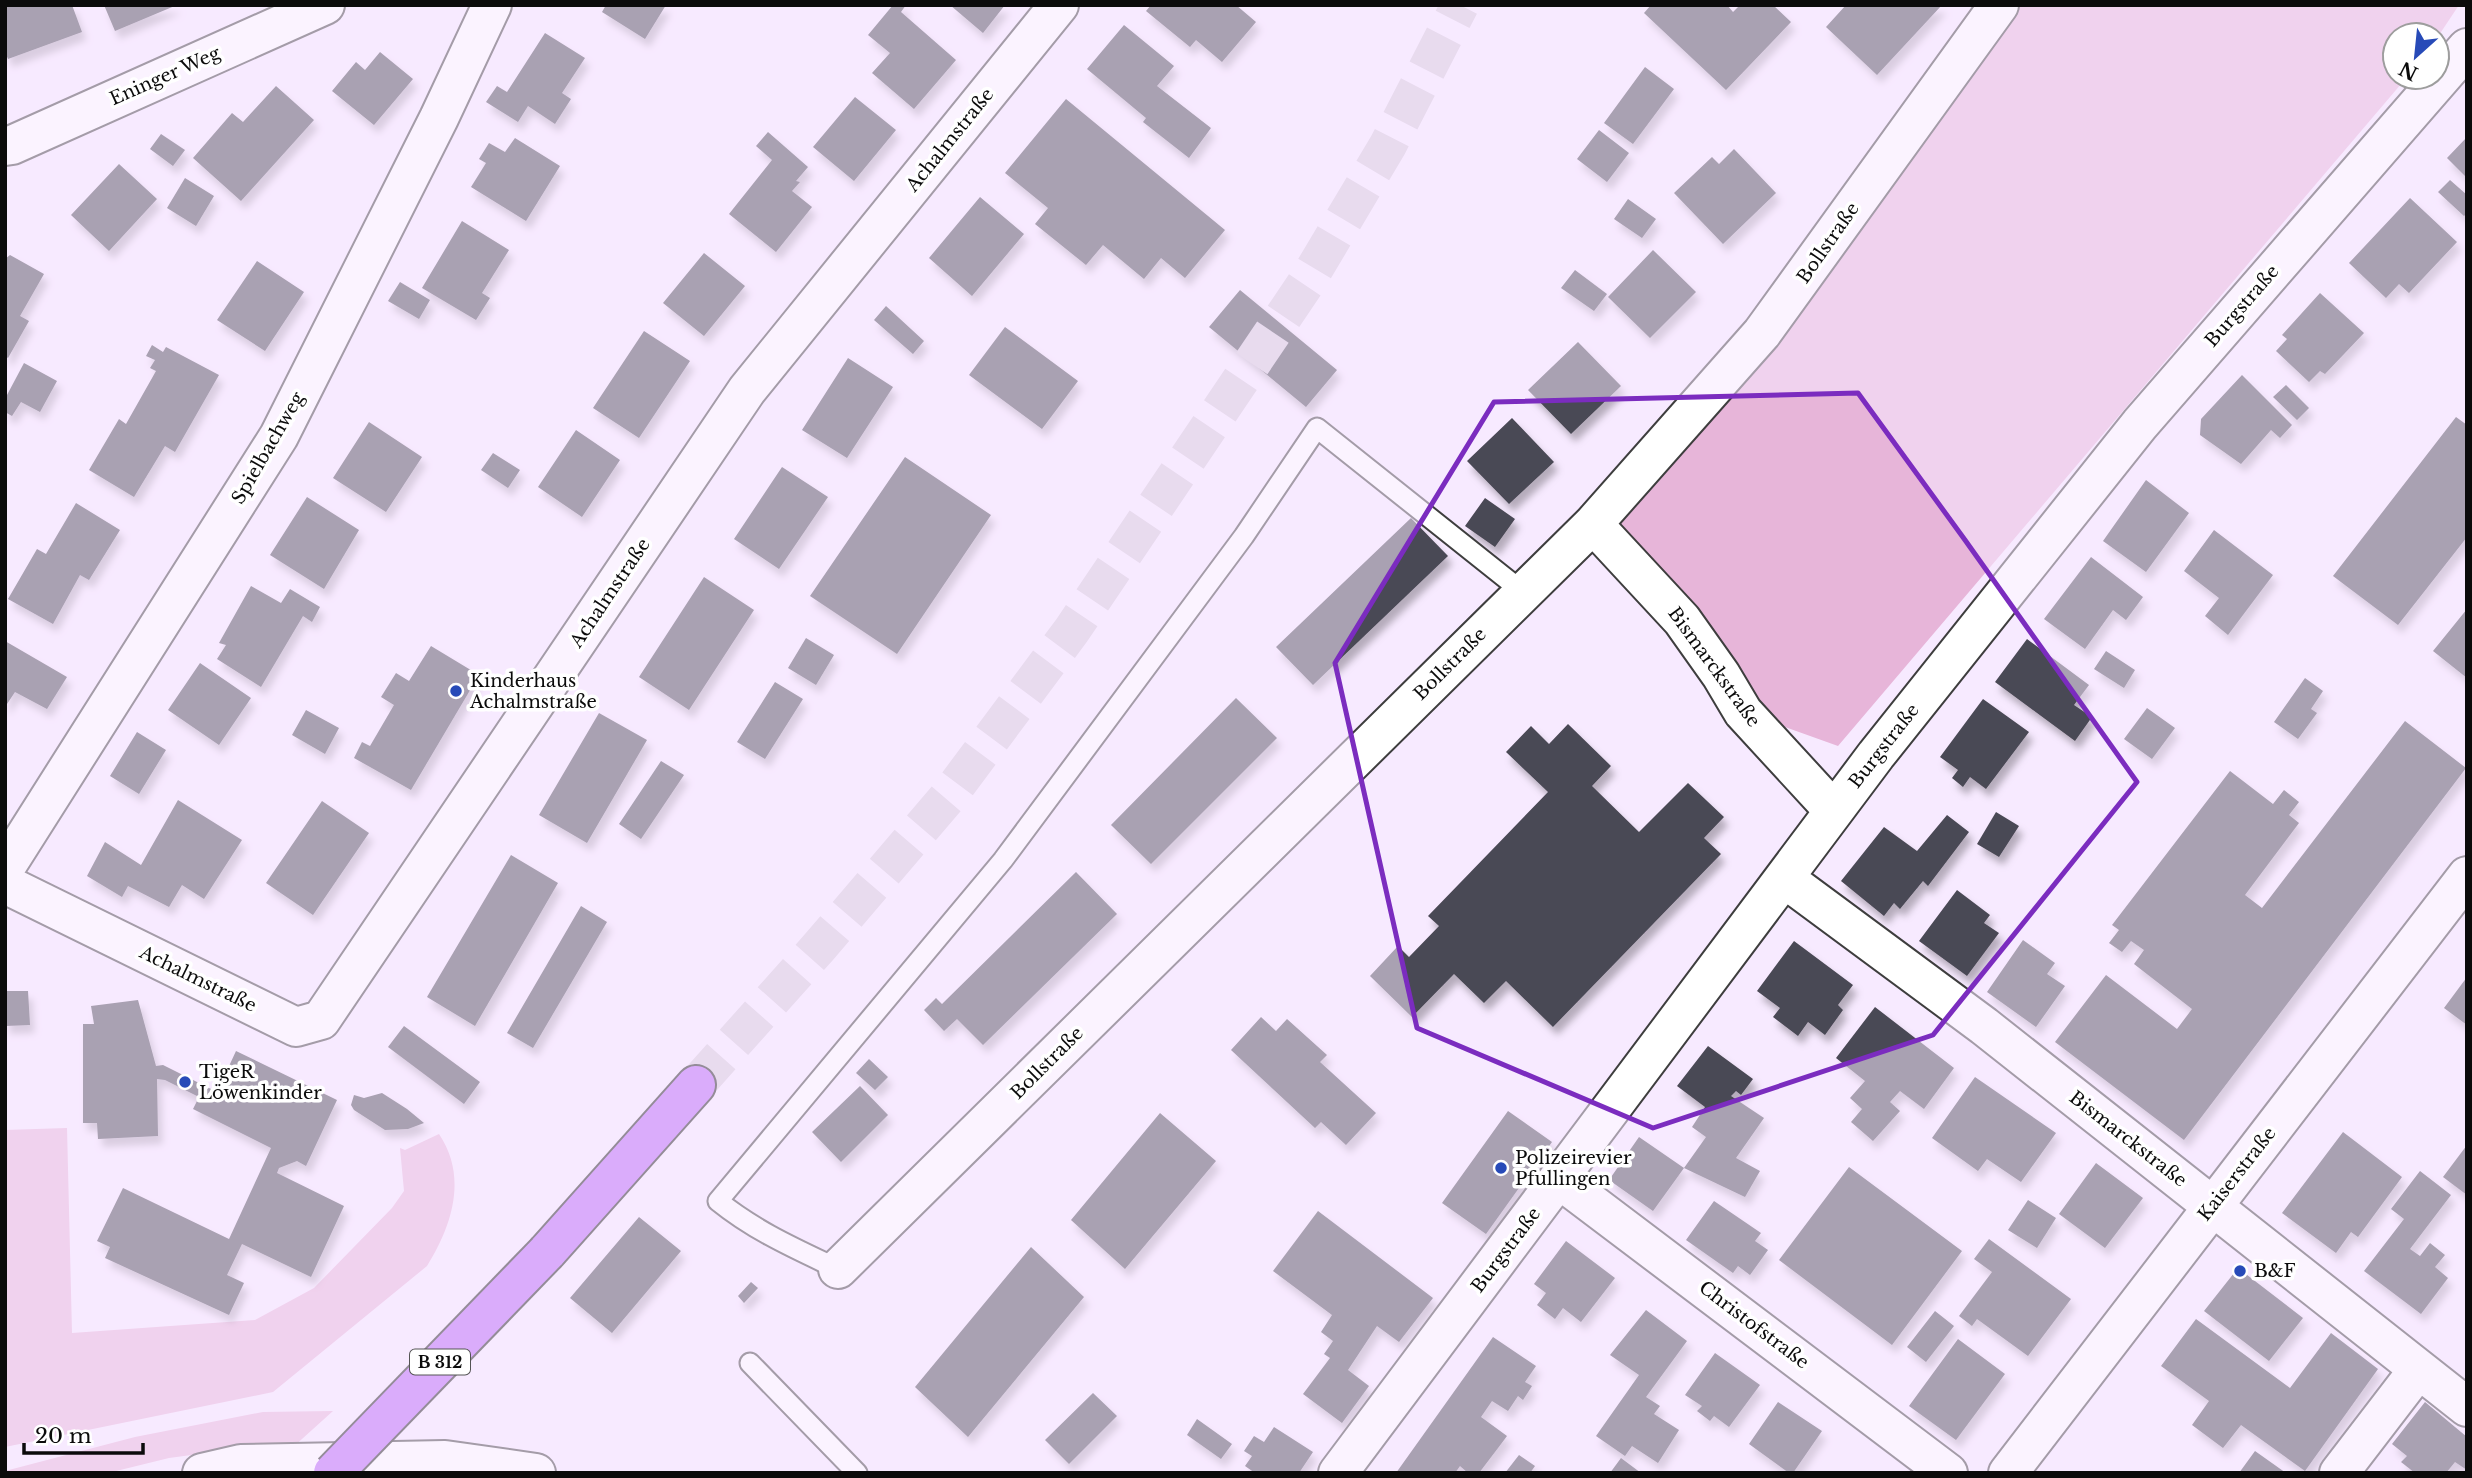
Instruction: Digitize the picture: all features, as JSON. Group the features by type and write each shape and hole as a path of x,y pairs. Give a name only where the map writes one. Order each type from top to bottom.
{"main road":[{"name":"B 312","path":"333,1473 547,1252 696,1085"}],"street":[{"name":"Eninger Weg","path":"8,148 325,5"},
{"name":"Spielbachweg","path":"5,869 279,436 439,118 492,5"},
{"name":"Achalmstraße","path":"5,884 296,1027 321,1020 747,390 1059,5"},
{"name":"Bollstraße","path":"838,1269 1592,524 1762,333 1999,5"},
{"name":"Burgstraße","path":"1343,1471 1834,811 2140,424 2467,48"},
{"name":"Bismarckstraße","path":"1592,524 1682,620 1744,712 1834,811"},
{"name":"Kaiserstraße","path":"2008,1473 2467,876"},
{"name":"Bismarckstraße","path":"1784,878 1984,1026 2467,1407"},
{"name":"Christofstraße","path":"1559,1179 1948,1473"},
{"path":"2339,1473 2418,1370"},
{"path":"202,1473 242,1464 445,1460 536,1473"}],"lane":[{"path":"838,1269 770,1237 718,1201 1003,860 1244,536 1317,428 1523,592"},
{"path":"750,1363 857,1473"}],"highlighted area":[{"path":"1858,393 2137,782 1933,1035 1653,1128 1417,1028 1335,663 1494,402"}],"shaded area":[{"path":"1999,5 2459,5 2448,21 2381,21 2381,91 2395,91 1838,746 1743,712 1593,524"},
{"path":"67,1128 72,1333 255,1320 314,1288 392,1208 404,1191 400,1148 405,1150 439,1134 453,1167 453,1201 444,1235 427,1266 273,1392 5,1447 5,1130"},
{"path":"333,1411 292,1448 265,1445 169,1458 108,1473 5,1473 135,1437 263,1412"}],"building":[{"path":"5,5 72,5 82,32 8,59 5,52"},
{"path":"104,5 177,5 115,31"},
{"path":"606,5 666,5 645,39 602,12"},
{"path":"893,5 906,5 901,12 956,60 914,109 872,73 890,53 868,35"},
{"path":"950,5 1005,5 983,33"},
{"path":"1151,5 1236,5 1256,22 1222,62 1196,40 1190,47 1146,11"},
{"path":"1651,5 1727,5 1733,12 1740,5 1773,5 1791,22 1726,90 1644,13"},
{"path":"1846,5 1942,5 1877,75 1826,27"},
{"path":"1124,25 1174,66 1157,86 1211,128 1189,158 1143,122 1146,118 1087,69"},
{"path":"545,33 585,58 562,93 571,99 555,124 528,106 518,122 486,102 497,86 507,92"},
{"path":"380,52 413,79 374,125 332,91 356,62 365,70"},
{"path":"1645,67 1674,89 1633,144 1604,123"},
{"path":"276,86 314,120 241,201 193,158 232,113 243,122"},
{"path":"855,97 896,130 854,181 813,147"},
{"path":"1066,99 1225,230 1185,278 1161,258 1144,279 1103,245 1086,265 1035,224 1048,208 1005,173"},
{"path":"1599,130 1629,153 1607,182 1577,159"},
{"path":"768,132 808,167 796,181 800,182 792,191 812,207 776,252 729,214 772,160 756,146"},
{"path":"161,134 185,150 173,166 150,149"},
{"path":"2467,137 2467,178 2447,158"},
{"path":"515,138 560,166 526,221 471,187 486,163 479,159 489,143 505,152"},
{"path":"1734,149 1776,193 1723,244 1674,193 1712,157 1719,164"},
{"path":"119,164 157,199 109,251 71,215"},
{"path":"185,178 214,196 196,226 167,208"},
{"path":"2450,180 2467,195 2467,213 2464,216 2438,192"},
{"path":"980,197 1024,234 972,296 929,258"},
{"path":"2410,198 2457,242 2409,293 2399,284 2386,298 2349,263"},
{"path":"1628,199 1656,219 1642,238 1614,219"},
{"path":"462,221 509,250 482,293 490,298 476,320 422,288"},
{"path":"1653,250 1696,292 1650,338 1608,297"},
{"path":"704,253 745,286 704,336 663,303"},
{"path":"10,255 44,274 20,316 29,321 8,358 5,356 5,259"},
{"path":"257,261 304,292 265,351 217,320"},
{"path":"1575,270 1607,294 1594,311 1561,288"},
{"path":"400,282 430,300 419,319 388,301"},
{"path":"1240,290 1337,370 1306,407 1209,327"},
{"path":"2320,293 2364,333 2325,374 2320,371 2309,382 2276,351 2287,339 2282,335"},
{"path":"886,306 924,341 913,354 874,320"},
{"path":"1005,327 1078,381 1042,429 969,375"},
{"path":"644,331 690,361 639,438 593,408"},
{"path":"1578,342 1621,386 1571,434 1528,390"},
{"path":"152,345 163,352 166,347 219,375 175,452 165,446 134,497 89,470 119,419 126,424 156,371 150,368 155,360 146,356"},
{"path":"848,358 893,387 847,458 802,430"},
{"path":"24,363 57,381 40,412 21,402 12,416 5,412 5,394 7,395"},
{"path":"2242,375 2292,425 2280,438 2271,430 2241,464 2200,435 2201,419"},
{"path":"2286,385 2309,408 2297,420 2273,397"},
{"path":"2456,417 2467,425 2467,537 2398,625 2333,576"},
{"path":"1512,418 1554,462 1509,504 1467,461"},
{"path":"369,422 422,457 386,512 333,478"},
{"path":"576,430 620,460 582,517 538,487"},
{"path":"493,453 520,470 508,488 481,470"},
{"path":"905,457 991,515 897,654 810,596"},
{"path":"782,467 828,497 779,569 734,539"},
{"path":"2146,480 2189,513 2146,572 2103,541"},
{"path":"307,497 359,530 324,589 270,555"},
{"path":"1485,498 1515,519 1495,547 1465,526"},
{"path":"76,503 120,530 89,580 80,575 53,624 8,599 37,549 46,554"},
{"path":"1411,518 1448,556 1313,685 1276,647"},
{"path":"2214,530 2273,575 2228,635 2205,616 2219,598 2184,571"},
{"path":"2091,557 2143,597 2126,620 2113,610 2085,649 2044,619"},
{"path":"704,577 754,610 689,710 639,677"},
{"path":"251,586 281,603 290,589 320,607 312,622 303,616 261,687 217,659 226,645 219,643"},
{"path":"2467,609 2467,678 2433,651"},
{"path":"806,638 834,655 816,685 788,668"},
{"path":"2027,639 2089,685 2074,705 2092,717 2075,741 1995,682"},
{"path":"5,641 67,677 47,709 15,692 5,707"},
{"path":"431,646 479,675 411,790 354,758 362,742 370,746 394,705 381,697 396,673 409,681"},
{"path":"2106,651 2135,670 2124,688 2094,669"},
{"path":"200,663 251,698 219,745 168,710"},
{"path":"2305,678 2323,691 2311,709 2317,713 2298,739 2274,722"},
{"path":"775,682 803,699 765,759 737,742"},
{"path":"1236,698 1277,738 1151,864 1111,825"},
{"path":"1983,699 2029,732 1986,789 1970,777 1963,787 1952,778 1958,770 1940,757"},
{"path":"2147,708 2175,728 2152,759 2124,739"},
{"path":"306,710 339,728 325,754 292,735"},
{"path":"599,713 647,740 587,843 539,815"},
{"path":"2405,721 2466,768 2184,1140 2055,1042 2106,975 2177,1029 2192,1009 2134,964 2144,950 2131,941 2122,952 2109,943 2119,930 2112,925 2230,771 2273,804 2284,790 2299,802 2289,815 2299,823 2245,895 2262,908"},
{"path":"1568,724 1611,766 1592,786 1639,832 1688,783 1724,817 1704,838 1721,854 1553,1027 1506,981 1484,1003 1454,974 1412,1017 1370,976 1398,946 1409,957 1439,926 1428,916 1548,792 1506,752 1531,726 1549,744"},
{"path":"137,732 166,750 139,794 110,776"},
{"path":"661,761 684,775 641,839 619,824"},
{"path":"178,800 242,840 204,899 182,885 169,907 128,886 122,897 87,876 105,842 141,865"},
{"path":"322,801 369,833 313,915 266,883"},
{"path":"1996,812 2019,826 1999,857 1977,844"},
{"path":"1947,815 1969,832 1928,886 1923,881 1900,909 1894,903 1884,916 1841,881 1884,827 1917,851"},
{"path":"511,855 558,883 475,1026 427,997"},
{"path":"1076,872 1117,914 983,1045 957,1019 944,1031 924,1010 936,998 942,1004"},
{"path":"1957,890 1990,915 1984,923 1999,933 1967,976 1919,941"},
{"path":"581,906 607,922 533,1048 507,1033"},
{"path":"2023,940 2055,963 2047,974 2065,986 2036,1027 1987,992"},
{"path":"1794,941 1853,985 1838,1005 1843,1010 1825,1035 1808,1022 1798,1036 1773,1017 1780,1008 1757,991"},
{"path":"2467,977 2467,1025 2444,1008"},
{"path":"5,991 28,991 30,1025 5,1026"},
{"path":"138,1000 156,1066 163,1065 217,1092 236,1051 337,1100 306,1166 297,1161 279,1168 277,1173 344,1206 311,1277 242,1244 227,1275 244,1283 229,1315 105,1258 110,1247 97,1241 123,1188 229,1239 271,1148 193,1109 199,1097 165,1080 157,1079 158,1136 98,1139 97,1123 83,1123 83,1024 94,1024 91,1006"},
{"path":"1875,1007 1954,1068 1924,1109 1900,1091 1890,1102 1900,1111 1873,1141 1851,1122 1862,1109 1850,1098 1865,1081 1836,1058"},
{"path":"1261,1017 1276,1031 1287,1019 1327,1055 1320,1062 1376,1113 1346,1145 1321,1122 1315,1128 1231,1050"},
{"path":"404,1026 480,1082 464,1104 388,1047"},
{"path":"1708,1046 1753,1079 1741,1095 1736,1091 1731,1096 1764,1118 1736,1158 1760,1171 1745,1197 1684,1168 1706,1137 1692,1127 1705,1107 1677,1086"},
{"path":"869,1059 888,1077 875,1090 856,1073"},
{"path":"1975,1077 2056,1133 2021,1182 1987,1159 1978,1171 1932,1138"},
{"path":"860,1086 888,1115 841,1162 812,1132"},
{"path":"382,1093 424,1123 408,1129 385,1130 354,1110 351,1105 354,1095 364,1098"},
{"path":"1508,1111 1552,1142 1486,1234 1442,1203"},
{"path":"1160,1113 1216,1161 1125,1269 1071,1220"},
{"path":"2343,1132 2402,1177 2358,1237 2351,1232 2336,1253 2282,1213"},
{"path":"1639,1137 1684,1168 1653,1211 1609,1180"},
{"path":"2467,1145 2467,1195 2443,1177"},
{"path":"2096,1163 2143,1198 2105,1248 2059,1214"},
{"path":"1849,1167 1962,1251 1892,1345 1779,1260"},
{"path":"2420,1171 2451,1195 2410,1249 2420,1256 2430,1243 2445,1255 2435,1267 2448,1278 2421,1314 2364,1271 2404,1219 2391,1209"},
{"path":"2028,1200 2056,1218 2037,1248 2008,1230"},
{"path":"1714,1201 1761,1233 1755,1241 1768,1250 1750,1275 1738,1266 1733,1273 1686,1240"},
{"path":"1318,1211 1433,1298 1399,1342 1377,1326 1348,1370 1369,1386 1342,1423 1303,1394 1330,1358 1324,1354 1333,1341 1321,1332 1332,1315 1273,1271"},
{"path":"639,1217 681,1251 612,1333 570,1298"},
{"path":"1989,1239 2071,1299 2028,1356 1977,1319 1972,1326 1959,1316 1992,1272 1974,1259"},
{"path":"1566,1241 1615,1278 1581,1322 1563,1308 1555,1319 1537,1305 1546,1293 1534,1284"},
{"path":"1031,1247 1084,1297 968,1437 915,1387"},
{"path":"2238,1268 2303,1318 2269,1361 2204,1311"},
{"path":"751,1282 758,1288 744,1303 738,1296"},
{"path":"1646,1310 1687,1341 1646,1397 1660,1406 1654,1414 1679,1430 1658,1463 1632,1446 1625,1456 1596,1436 1639,1375 1610,1355"},
{"path":"1935,1311 1954,1326 1926,1362 1907,1347"},
{"path":"2196,1319 2290,1388 2331,1333 2378,1369 2305,1471 2241,1425 2223,1448 2192,1425 2209,1401 2161,1366"},
{"path":"1493,1337 1536,1366 1525,1382 1532,1386 1523,1400 1518,1396 1508,1411 1492,1401 1481,1417 1507,1436 1479,1473 1468,1473 1460,1466 1455,1473 1396,1473"},
{"path":"1958,1339 2005,1374 1956,1440 1909,1406"},
{"path":"1715,1353 1760,1385 1729,1427 1714,1416 1710,1421 1697,1411 1702,1406 1685,1395"},
{"path":"1093,1393 1117,1416 1069,1464 1045,1440"},
{"path":"1778,1402 1822,1431 1793,1473 1789,1473 1749,1444"},
{"path":"2425,1402 2467,1437 2467,1470 2455,1462 2446,1473 2415,1473 2401,1462 2407,1456 2392,1444"},
{"path":"1197,1419 1232,1444 1221,1459 1187,1435"},
{"path":"1274,1427 1313,1452 1299,1473 1255,1473 1245,1466 1252,1456 1244,1451 1254,1436 1264,1442"},
{"path":"2255,1451 2286,1473 2239,1473"},
{"path":"1519,1455 1535,1466 1530,1473 1505,1473"},
{"path":"1621,1458 1641,1473 1610,1473"}],"tunnel":[{"path":"696,1085 947,798 1072,630 1306,283 1388,145 1460,5"}],"place":[{"name":"Kinderhaus Achalmstraße","path":"456,691"},
{"name":"TigeR Löwenkinder","path":"185,1082"},
{"name":"Polizeirevier Pfullingen","path":"1501,1168"},
{"name":"B&F","path":"2240,1271"}]}
